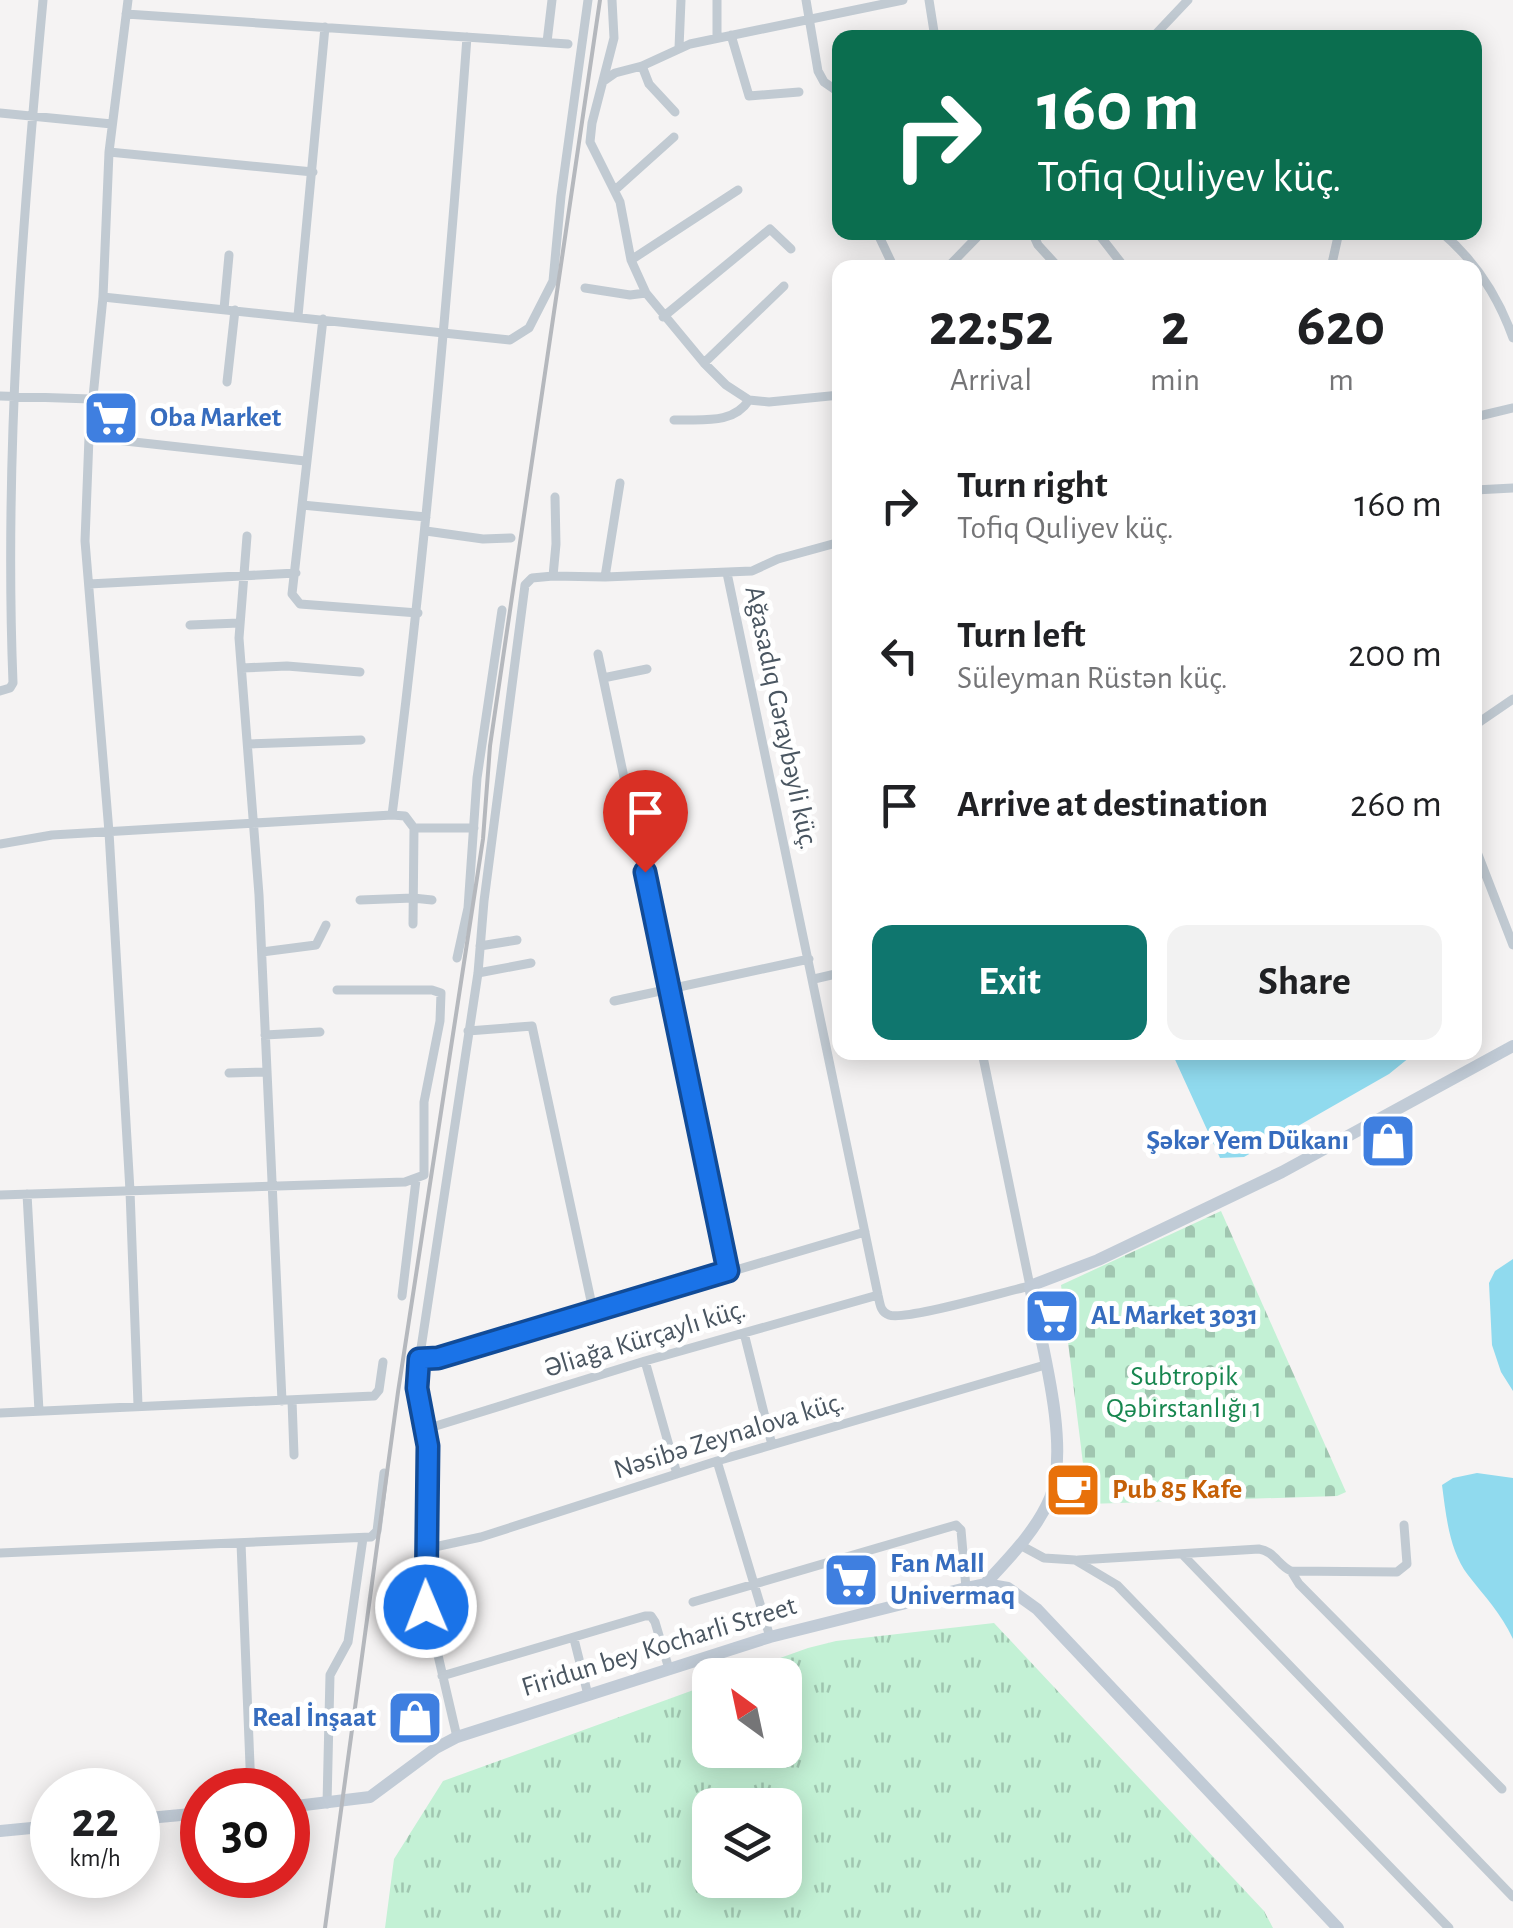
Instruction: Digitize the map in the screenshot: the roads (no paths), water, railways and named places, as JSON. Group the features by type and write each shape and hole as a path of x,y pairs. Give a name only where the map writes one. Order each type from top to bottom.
{"street":[{"path":"0,690 13,683 9,583 15,396 43,0"},
{"path":"128,0 109,152 85,541 130,1191 138,1406"},
{"path":"547,42 552,0"},
{"path":"102,298 510,340 520,336 529,328 554,281 561,196 588,0"},
{"path":"612,0 614,38 590,142 615,190 632,260 646,292 704,363 726,385 749,400 769,402 832,396"},
{"path":"679,48 681,0"},
{"path":"716,0 716,38"},
{"path":"806,0 820,78 832,87"},
{"path":"605,80 615,72 716,38 903,0"},
{"path":"929,0 934,30"},
{"path":"1160,30 1188,0"},
{"path":"126,14 568,44"},
{"path":"298,316 325,27"},
{"path":"732,35 749,96 799,92"},
{"path":"392,815 426,531 467,37"},
{"path":"642,66 649,84 675,112"},
{"path":"0,113 112,124"},
{"path":"615,190 674,136"},
{"path":"109,152 313,172"},
{"path":"632,260 738,190"},
{"path":"663,317 770,229 791,249"},
{"path":"954,260 974,240"},
{"path":"1036,240 1052,260"},
{"path":"1450,240 1471,260"},
{"path":"227,382 229,254"},
{"path":"1482,274 1513,338"},
{"path":"704,363 784,286"},
{"path":"586,288 630,295 646,292"},
{"path":"323,319 292,594 300,604 418,613"},
{"path":"0,396 92,399"},
{"path":"674,420 731,418 749,400"},
{"path":"1482,415 1513,408"},
{"path":"89,436 305,461"},
{"path":"605,577 620,483"},
{"path":"1482,490 1513,488"},
{"path":"552,576 555,497"},
{"path":"302,505 426,518"},
{"path":"426,531 511,538"},
{"path":"247,536 239,622 255,825 287,1400 294,1455"},
{"path":"457,1737 426,1607 426,1429 417,1388 478,973 526,585 532,578 552,576 727,574 760,570 778,559 832,544"},
{"path":"89,584 296,573"},
{"name":"Ağasadıq Gəraybəyli küç.","path":"727,574 878,1295"},
{"path":"457,958 468,908 478,764 502,610"},
{"path":"190,625 239,622"},
{"path":"598,654 728,1271"},
{"path":"242,668 287,666 360,672"},
{"path":"603,678 647,669"},
{"path":"1482,720 1513,698"},
{"path":"248,744 361,740"},
{"path":"0,844 52,835 405,816 414,828 413,924"},
{"path":"414,828 474,828"},
{"path":"1482,865 1513,946"},
{"path":"360,900 432,900"},
{"path":"262,952 316,945 322,940 326,925"},
{"path":"480,946 517,940"},
{"path":"614,1000 809,958"},
{"path":"478,973 532,964"},
{"path":"814,979 832,975"},
{"path":"0,1195 416,1180 426,1169 424,1102 443,1000 441,993 337,990"},
{"path":"468,1031 532,1026 593,1310"},
{"path":"265,1034 320,1032"},
{"path":"878,1295 882,1310 897,1316 1030,1286 1071,1272 1282,1172 1513,1046"},
{"path":"984,1060 1057,1440 1057,1473 1048,1503 1020,1546 985,1584"},
{"path":"228,1074 267,1072"},
{"path":"402,1296 416,1180"},
{"path":"27,1194 39,1411"},
{"path":"419,1359 438,1358 865,1232"},
{"name":"Əliağa Kürçaylı küç.","path":"426,1429 878,1295"},
{"path":"744,1333 772,1444"},
{"path":"645,1361 678,1474"},
{"path":"0,1413 374,1396 379,1390 384,1362"},
{"name":"Nəsibə Zeynalova küç.","path":"425,1549 482,1537 772,1444 1045,1365"},
{"path":"717,1461 770,1637"},
{"path":"0,1553 362,1538 377,1531 384,1473"},
{"path":"693,1602 956,1524 960,1530 966,1588"},
{"path":"1020,1546 1044,1558 1075,1560 1266,1550 1291,1571 1397,1572 1407,1564 1404,1525"},
{"path":"327,1804 330,1675 348,1642 362,1538"},
{"path":"241,1543 250,1768"},
{"path":"1182,1554 1513,1897"},
{"path":"1075,1560 1117,1584 1449,1928"},
{"path":"1291,1571 1299,1584 1502,1789"},
{"path":"985,1584 1008,1588 1037,1609 1338,1928"},
{"name":"Firidun bey Kocharli Street","path":"310,1805 370,1797 457,1737 770,1637 985,1584"},
{"path":"442,1676 651,1616 669,1669"},
{"path":"574,1639 588,1695"},
{"path":"0,1831 30,1828"}],"water":[{"path":"1175,1060 1406,1060 1389,1074 1244,1157 1220,1158"},
{"path":"1513,1259 1513,1391 1501,1372 1492,1345 1489,1283 1495,1271"},
{"path":"1477,1473 1513,1478 1513,1639 1456,1555 1449,1532 1442,1485 1453,1478"}],"railway":[{"path":"325,1928 398,1392 483,839 490,746 600,0"}],"place":[{"name":"Oba Market","path":"111,418"},
{"name":"Şəkər Yem Dükanı","path":"1388,1141"},
{"name":"AL Market 3031","path":"1052,1316"},
{"name":"Pub 85 Kafe","path":"1073,1490"},
{"name":"Fan Mall Univermaq","path":"851,1580"},
{"name":"Real İnşaat","path":"415,1718"}],"park label":[{"name":"Subtropik Qəbirstanlığı 1","path":"1184,1393"}]}
